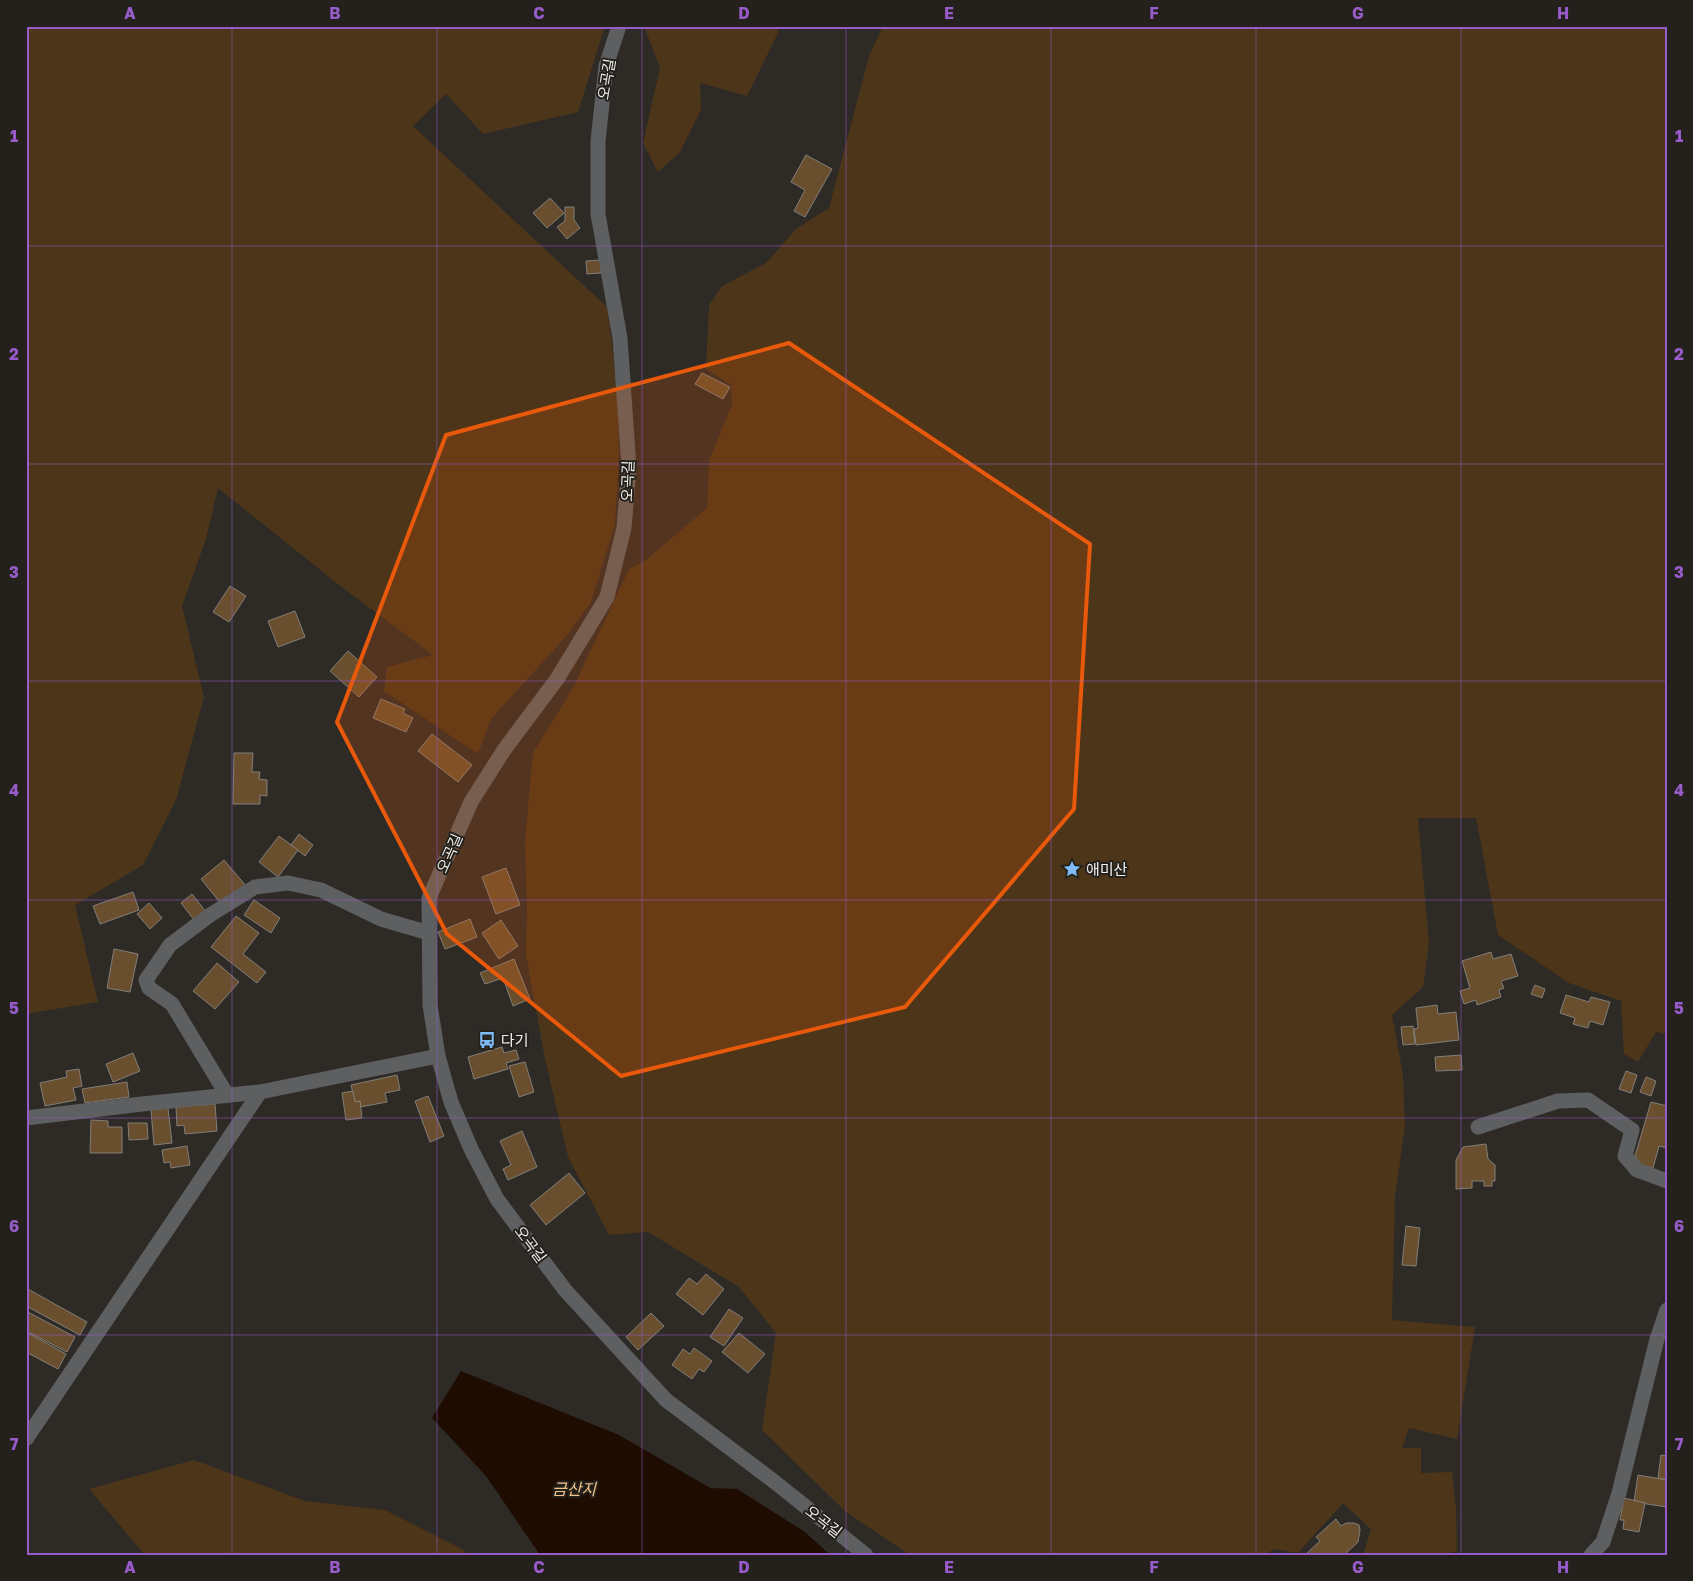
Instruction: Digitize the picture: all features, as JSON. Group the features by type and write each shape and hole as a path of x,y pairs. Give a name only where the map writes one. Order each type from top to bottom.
{"street":[{"name":"오곡길","path":"619,26 606,66 598,141 598,214 620,338 629,468 624,528 606,597 557,679 504,750 471,802 429,898 430,1005 438,1056 451,1102 471,1149 498,1199 566,1290 666,1400 776,1483 866,1555"},
{"path":"227,1095 172,1004 149,988 146,980 170,945 210,915 255,888 288,883 321,890 382,919 429,933"},
{"path":"26,1118 260,1092 438,1056"},
{"path":"26,1439 260,1092"},
{"path":"1478,1126 1558,1101 1588,1100 1632,1130 1625,1156 1637,1170 1667,1181"},
{"path":"1591,1555 1603,1542 1619,1493 1656,1339 1667,1310"}],"highlighted area":[{"path":"789,343 1090,544 1074,809 905,1007 621,1076 447,934 337,722 446,435"}],"shaded area":[{"path":"26,26 605,26 578,112 483,134 446,94 413,126 607,307 617,383 619,455 615,524 591,602 570,632 491,719 478,754 384,691 387,667 433,655 339,585 218,488 206,539 182,606 204,697 176,800 143,865 75,905 98,1002 26,1014"},
{"path":"644,26 777,26 778,33 747,96 700,83 701,110 680,152 658,172 643,143 660,68"},
{"path":"883,26 1667,26 1667,393 1665,395 1667,399 1667,1034 1656,1032 1638,1062 1624,1054 1621,1001 1569,983 1498,935 1476,818 1418,818 1429,943 1423,987 1392,1015 1403,1075 1405,1127 1395,1197 1392,1320 1475,1327 1457,1439 1409,1428 1402,1448 1421,1448 1421,1473 1452,1472 1456,1508 1457,1551 1442,1555 1363,1555 1371,1529 1343,1503 1298,1553 1274,1549 1265,1555 910,1555 846,1512 762,1430 776,1333 739,1287 648,1232 609,1235 568,1157 545,1059 526,955 525,840 533,753 574,686 629,569 646,560 707,508 709,461 732,404 731,385 706,369 709,305 722,286 766,263 796,229 829,208 869,56"},
{"path":"194,1460 305,1501 385,1510 462,1549 468,1555 145,1555 89,1489"}],"water":[{"name":"금산지","path":"461,1371 619,1435 710,1488 737,1489 805,1532 830,1555 540,1555 486,1476 432,1418"}],"building":[{"path":"806,155 832,169 805,217 794,211 805,190 791,182"},
{"path":"550,198 564,213 547,228 533,213"},
{"path":"565,207 574,207 574,220 580,228 567,239 557,227 565,221"},
{"path":"600,260 601,273 587,274 586,261"},
{"path":"702,373 730,387 723,399 695,384"},
{"path":"230,586 246,596 229,622 213,612"},
{"path":"295,611 305,637 278,647 268,621"},
{"path":"348,651 377,677 359,697 330,671"},
{"path":"381,699 405,709 403,713 413,718 406,732 373,718"},
{"path":"432,734 472,765 458,782 418,751"},
{"path":"234,753 253,753 252,772 260,772 259,779 267,780 267,796 260,795 260,804 233,804"},
{"path":"299,834 313,845 305,856 291,845"},
{"path":"279,836 298,850 278,877 259,862"},
{"path":"224,860 246,886 222,905 201,879"},
{"path":"506,868 520,905 496,914 482,877"},
{"path":"133,892 139,910 100,924 93,906"},
{"path":"192,894 206,912 195,921 181,903"},
{"path":"254,900 280,918 271,933 244,915"},
{"path":"149,903 162,918 150,929 137,914"},
{"path":"236,916 259,933 243,954 266,972 257,983 211,947"},
{"path":"470,919 477,937 445,949 438,932"},
{"path":"501,920 518,946 499,959 482,933"},
{"path":"114,949 138,954 130,992 107,988"},
{"path":"1491,952 1493,959 1511,954 1518,976 1501,981 1504,988 1499,990 1501,997 1477,1005 1476,1000 1464,1004 1460,991 1470,988 1462,961"},
{"path":"514,959 530,999 513,1006 503,978 485,984 480,973"},
{"path":"217,963 239,982 215,1009 193,991"},
{"path":"1535,985 1545,989 1542,998 1531,994"},
{"path":"1566,995 1589,1002 1591,997 1610,1002 1603,1025 1590,1021 1588,1028 1573,1024 1575,1018 1560,1013"},
{"path":"1437,1005 1438,1014 1456,1012 1459,1040 1416,1045 1414,1029 1418,1028 1416,1008"},
{"path":"1413,1026 1415,1044 1403,1045 1401,1027"},
{"path":"502,1047 504,1053 516,1050 519,1059 506,1063 508,1069 474,1079 468,1057"},
{"path":"133,1053 140,1071 113,1082 106,1064"},
{"path":"1461,1055 1462,1070 1436,1071 1435,1057"},
{"path":"525,1062 534,1092 519,1097 509,1066"},
{"path":"79,1069 82,1086 73,1088 76,1100 45,1106 40,1083 67,1077 66,1071"},
{"path":"1626,1071 1637,1075 1631,1093 1619,1089"},
{"path":"397,1075 400,1090 385,1093 387,1102 360,1107 360,1101 355,1102 351,1085"},
{"path":"1646,1077 1656,1081 1651,1096 1640,1092"},
{"path":"127,1082 129,1097 85,1103 82,1089"},
{"path":"353,1091 355,1102 360,1101 362,1118 346,1120 342,1093"},
{"path":"428,1096 444,1136 430,1142 415,1101"},
{"path":"1651,1102 1667,1106 1667,1148 1659,1146 1653,1168 1641,1165 1635,1156"},
{"path":"215,1104 217,1131 185,1134 184,1125 177,1126 176,1107"},
{"path":"168,1108 172,1143 154,1145 151,1110"},
{"path":"91,1120 108,1121 108,1127 122,1127 122,1153 90,1153"},
{"path":"128,1123 147,1123 148,1139 129,1140"},
{"path":"522,1131 537,1167 508,1180 503,1169 511,1165 500,1141"},
{"path":"1486,1144 1488,1159 1495,1165 1495,1181 1492,1181 1492,1186 1484,1186 1484,1181 1472,1181 1472,1188 1456,1189 1456,1160 1463,1147"},
{"path":"187,1146 190,1165 171,1168 170,1162 164,1163 162,1150"},
{"path":"569,1173 585,1193 546,1225 530,1205"},
{"path":"1406,1226 1420,1228 1416,1266 1402,1265"},
{"path":"706,1274 724,1289 703,1315 676,1294 689,1278 697,1284"},
{"path":"26,1288 87,1322 80,1335 26,1306"},
{"path":"729,1309 743,1318 724,1346 710,1337"},
{"path":"26,1311 75,1337 67,1352 26,1331"},
{"path":"651,1313 664,1326 638,1350 626,1337"},
{"path":"26,1332 66,1354 58,1369 26,1352"},
{"path":"739,1333 765,1354 748,1373 722,1352"},
{"path":"694,1348 712,1361 704,1372 699,1369 692,1379 672,1365 683,1349 690,1354"},
{"path":"1661,1455 1667,1456 1667,1480 1658,1478"},
{"path":"1638,1475 1667,1480 1667,1507 1634,1502"},
{"path":"1624,1498 1645,1503 1639,1532 1623,1529 1624,1520 1620,1520"},
{"path":"1336,1519 1341,1526 1346,1523 1359,1525 1358,1542 1344,1555 1305,1555 1320,1541 1316,1537"}],"place":[{"name":"애미산","path":"1072,869"},
{"name":"다기","path":"487,1040"}]}
